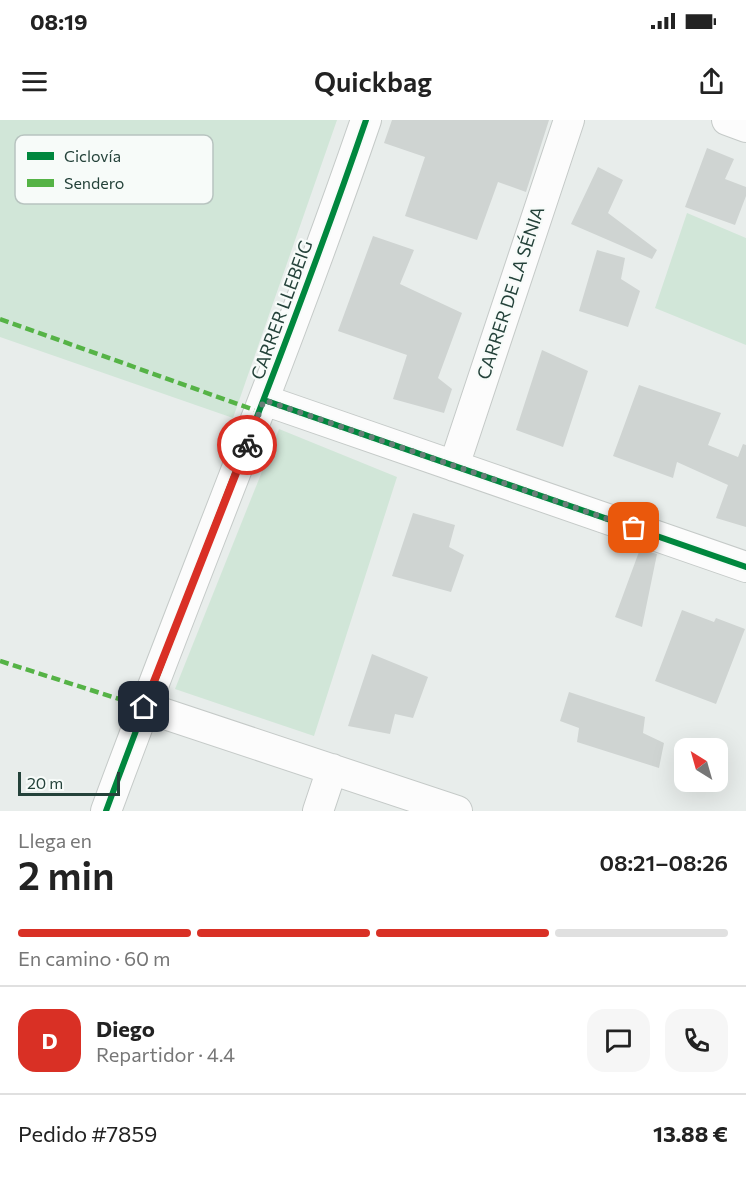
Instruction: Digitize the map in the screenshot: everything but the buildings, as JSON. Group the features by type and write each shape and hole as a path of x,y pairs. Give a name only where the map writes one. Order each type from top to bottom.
{"street":[{"name":"CARRER LLEBEIG","path":"106,811 339,201 366,120"},
{"name":"CARRER DE LA SÉNIA","path":"454,466 569,120"},
{"path":"727,120 746,127"},
{"path":"264,400 746,567"},
{"path":"144,707 457,811"},
{"path":"318,811 332,769"}],"green space":[{"path":"0,120 337,120 233,418 0,337"},
{"path":"687,213 746,238 746,345 655,308"},
{"path":"279,429 397,477 314,736 175,689"}],"marked path":[{"path":"0,319 260,412"},
{"path":"0,661 144,707"}],"cycle path":[{"path":"106,811 304,294 366,120"},
{"path":"264,400 746,567"}],"way so far":[{"path":"247,445 264,400 634,528"}],"route":[{"path":"144,707 247,445"}]}
